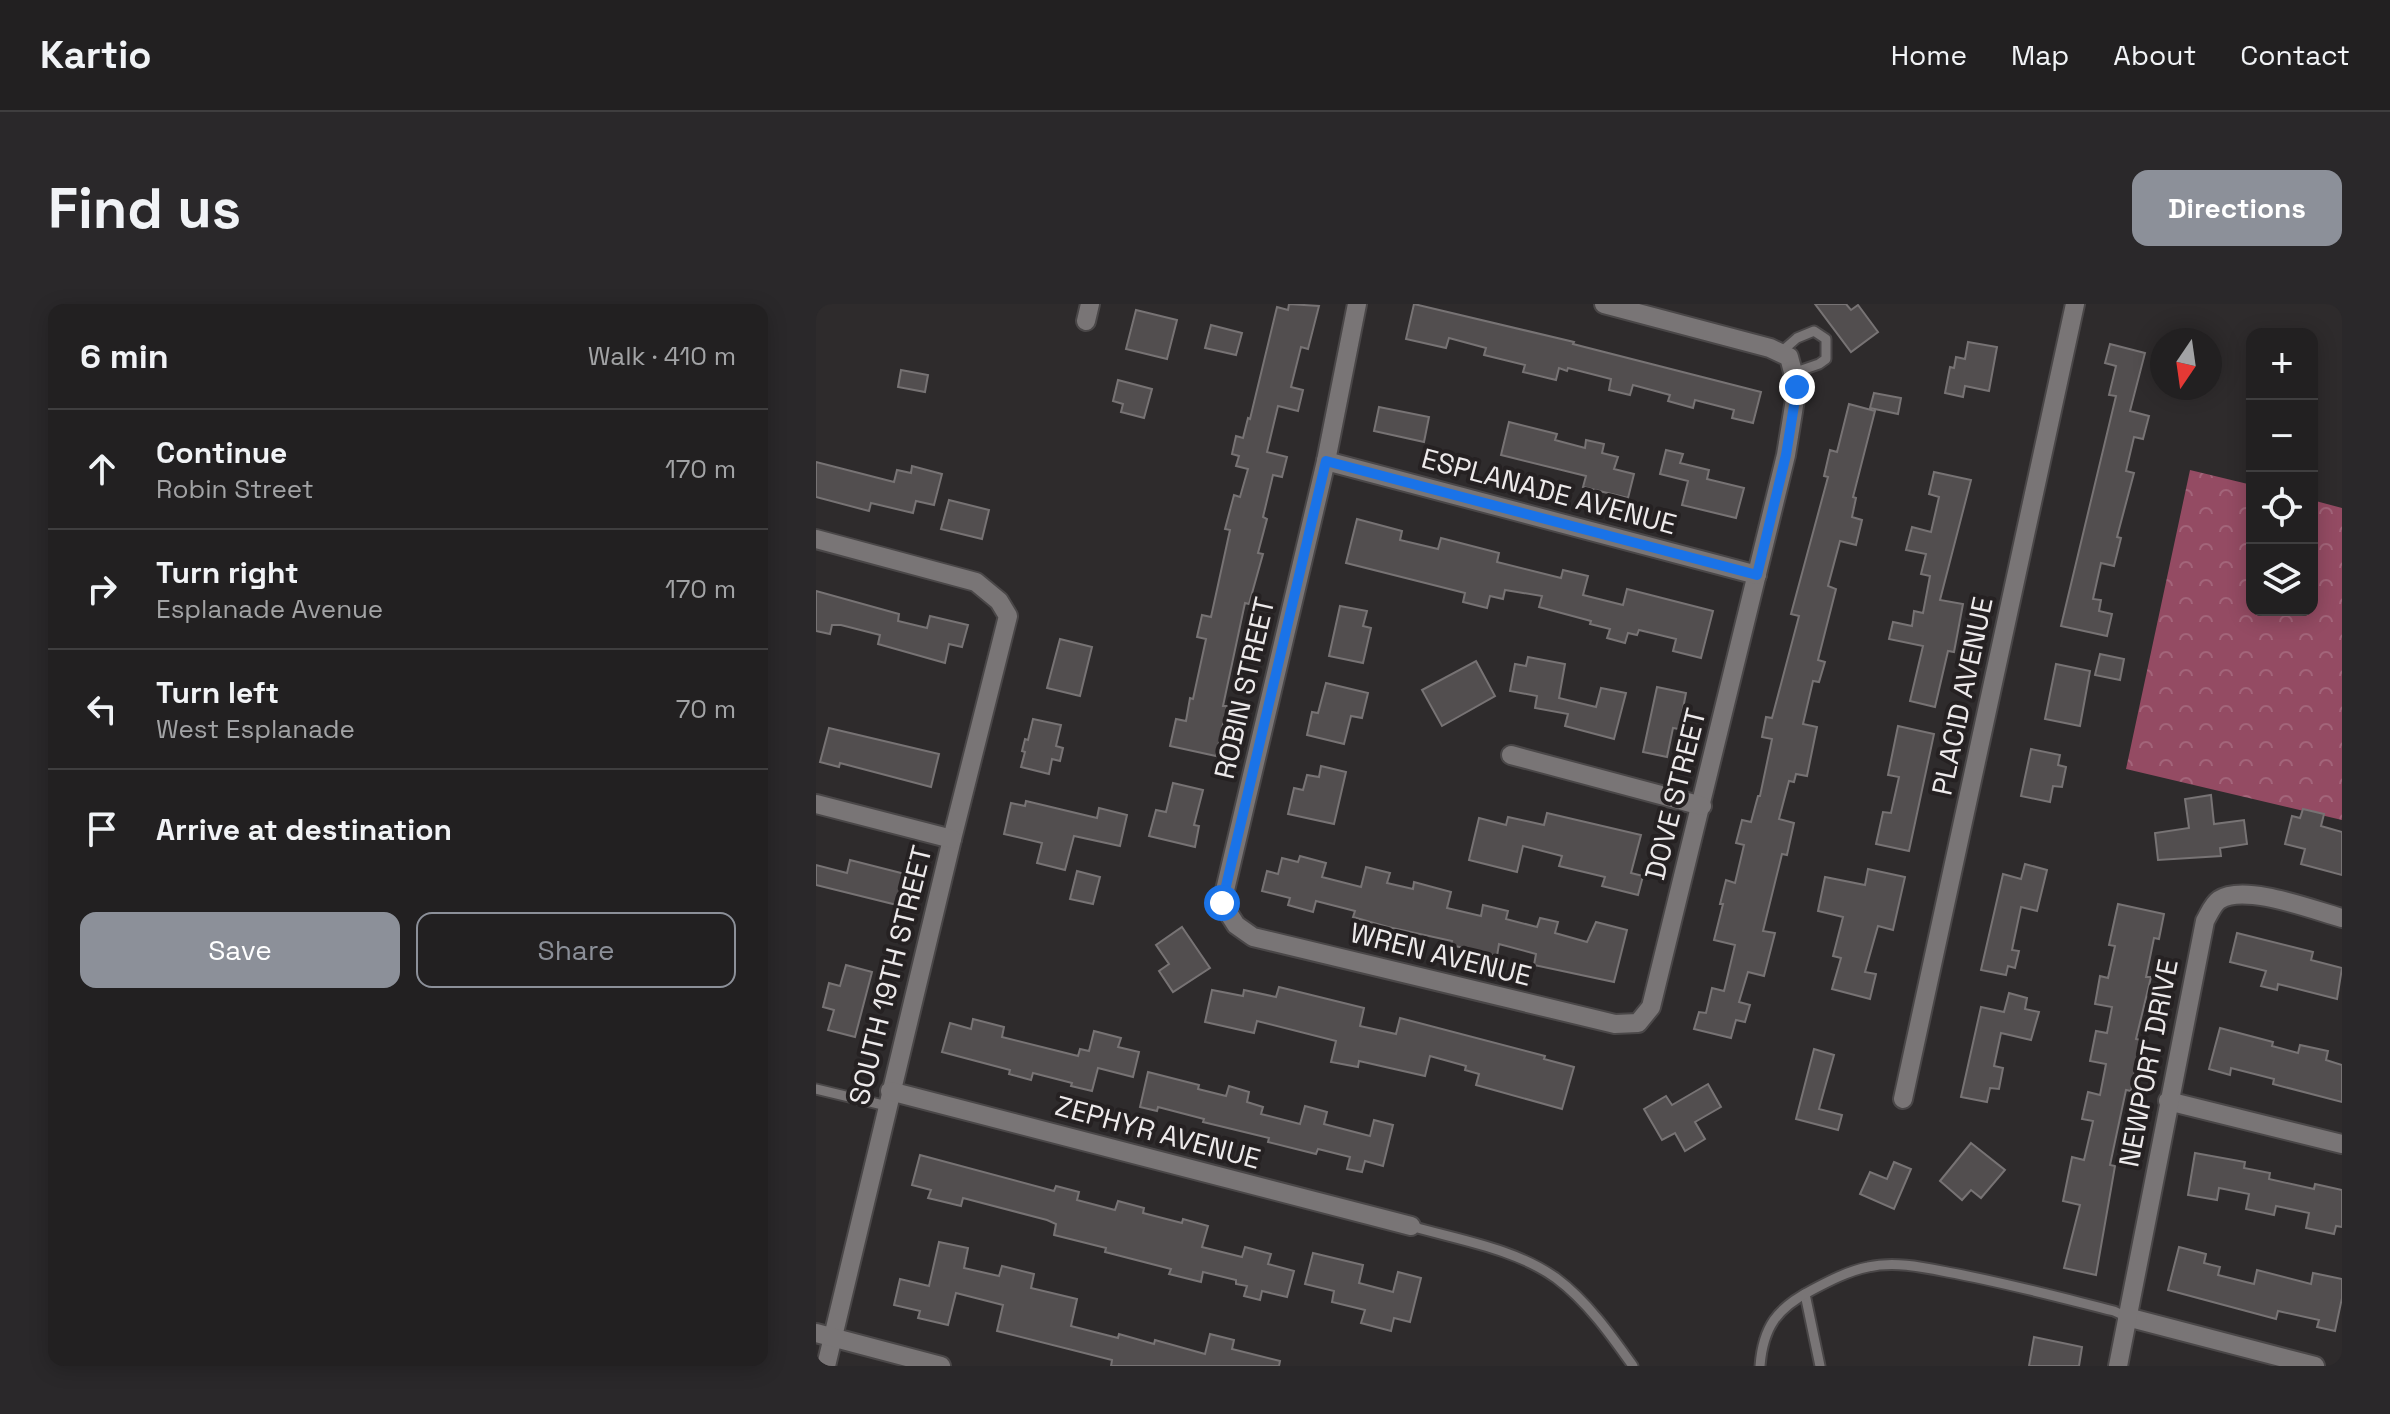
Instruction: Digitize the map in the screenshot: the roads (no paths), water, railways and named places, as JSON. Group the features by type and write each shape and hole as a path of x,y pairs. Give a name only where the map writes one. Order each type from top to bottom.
{"street":[{"name":"ROBIN STREET","path":"1236,925 1222,903 1326,461 1357,304"},
{"path":"1604,304 1780,353 1789,357 1793,373"},
{"name":"PLACID AVENUE","path":"1903,1099 2075,304"},
{"name":"DOVE STREET","path":"1638,1023 1651,1007 1786,455 1797,387 1793,373"},
{"name":"ESPLANADE AVENUE","path":"1326,461 1757,575"},
{"name":"SOUTH 19TH STREET","path":"816,539 976,582 999,601 1008,616 889,1099 824,1335 826,1366"},
{"path":"1511,755 1702,806"},
{"path":"816,804 952,839"},
{"name":"NEWPORT DRIVE","path":"2118,1366 2205,921 2217,900 2236,893 2261,896 2342,918"},
{"name":"WREN AVENUE","path":"1236,925 1253,937 1269,941 1615,1024 1638,1023"},
{"name":"ZEPHYR AVENUE","path":"889,1099 1411,1226"},
{"path":"2168,1101 2342,1144"},
{"path":"2127,1317 2315,1366"},
{"path":"824,1335 941,1366"}],"lane":[{"path":"1780,353 1797,338 1814,331 1826,339 1826,359 1793,373"},
{"path":"816,1089 889,1099"},
{"path":"1411,1226 1516,1256 1556,1278 1603,1324 1633,1366"},
{"path":"1760,1366 1769,1325 1805,1294 1869,1266 1907,1265 1979,1278 2114,1311 2127,1317"},
{"path":"1805,1294 1820,1366"}]}
